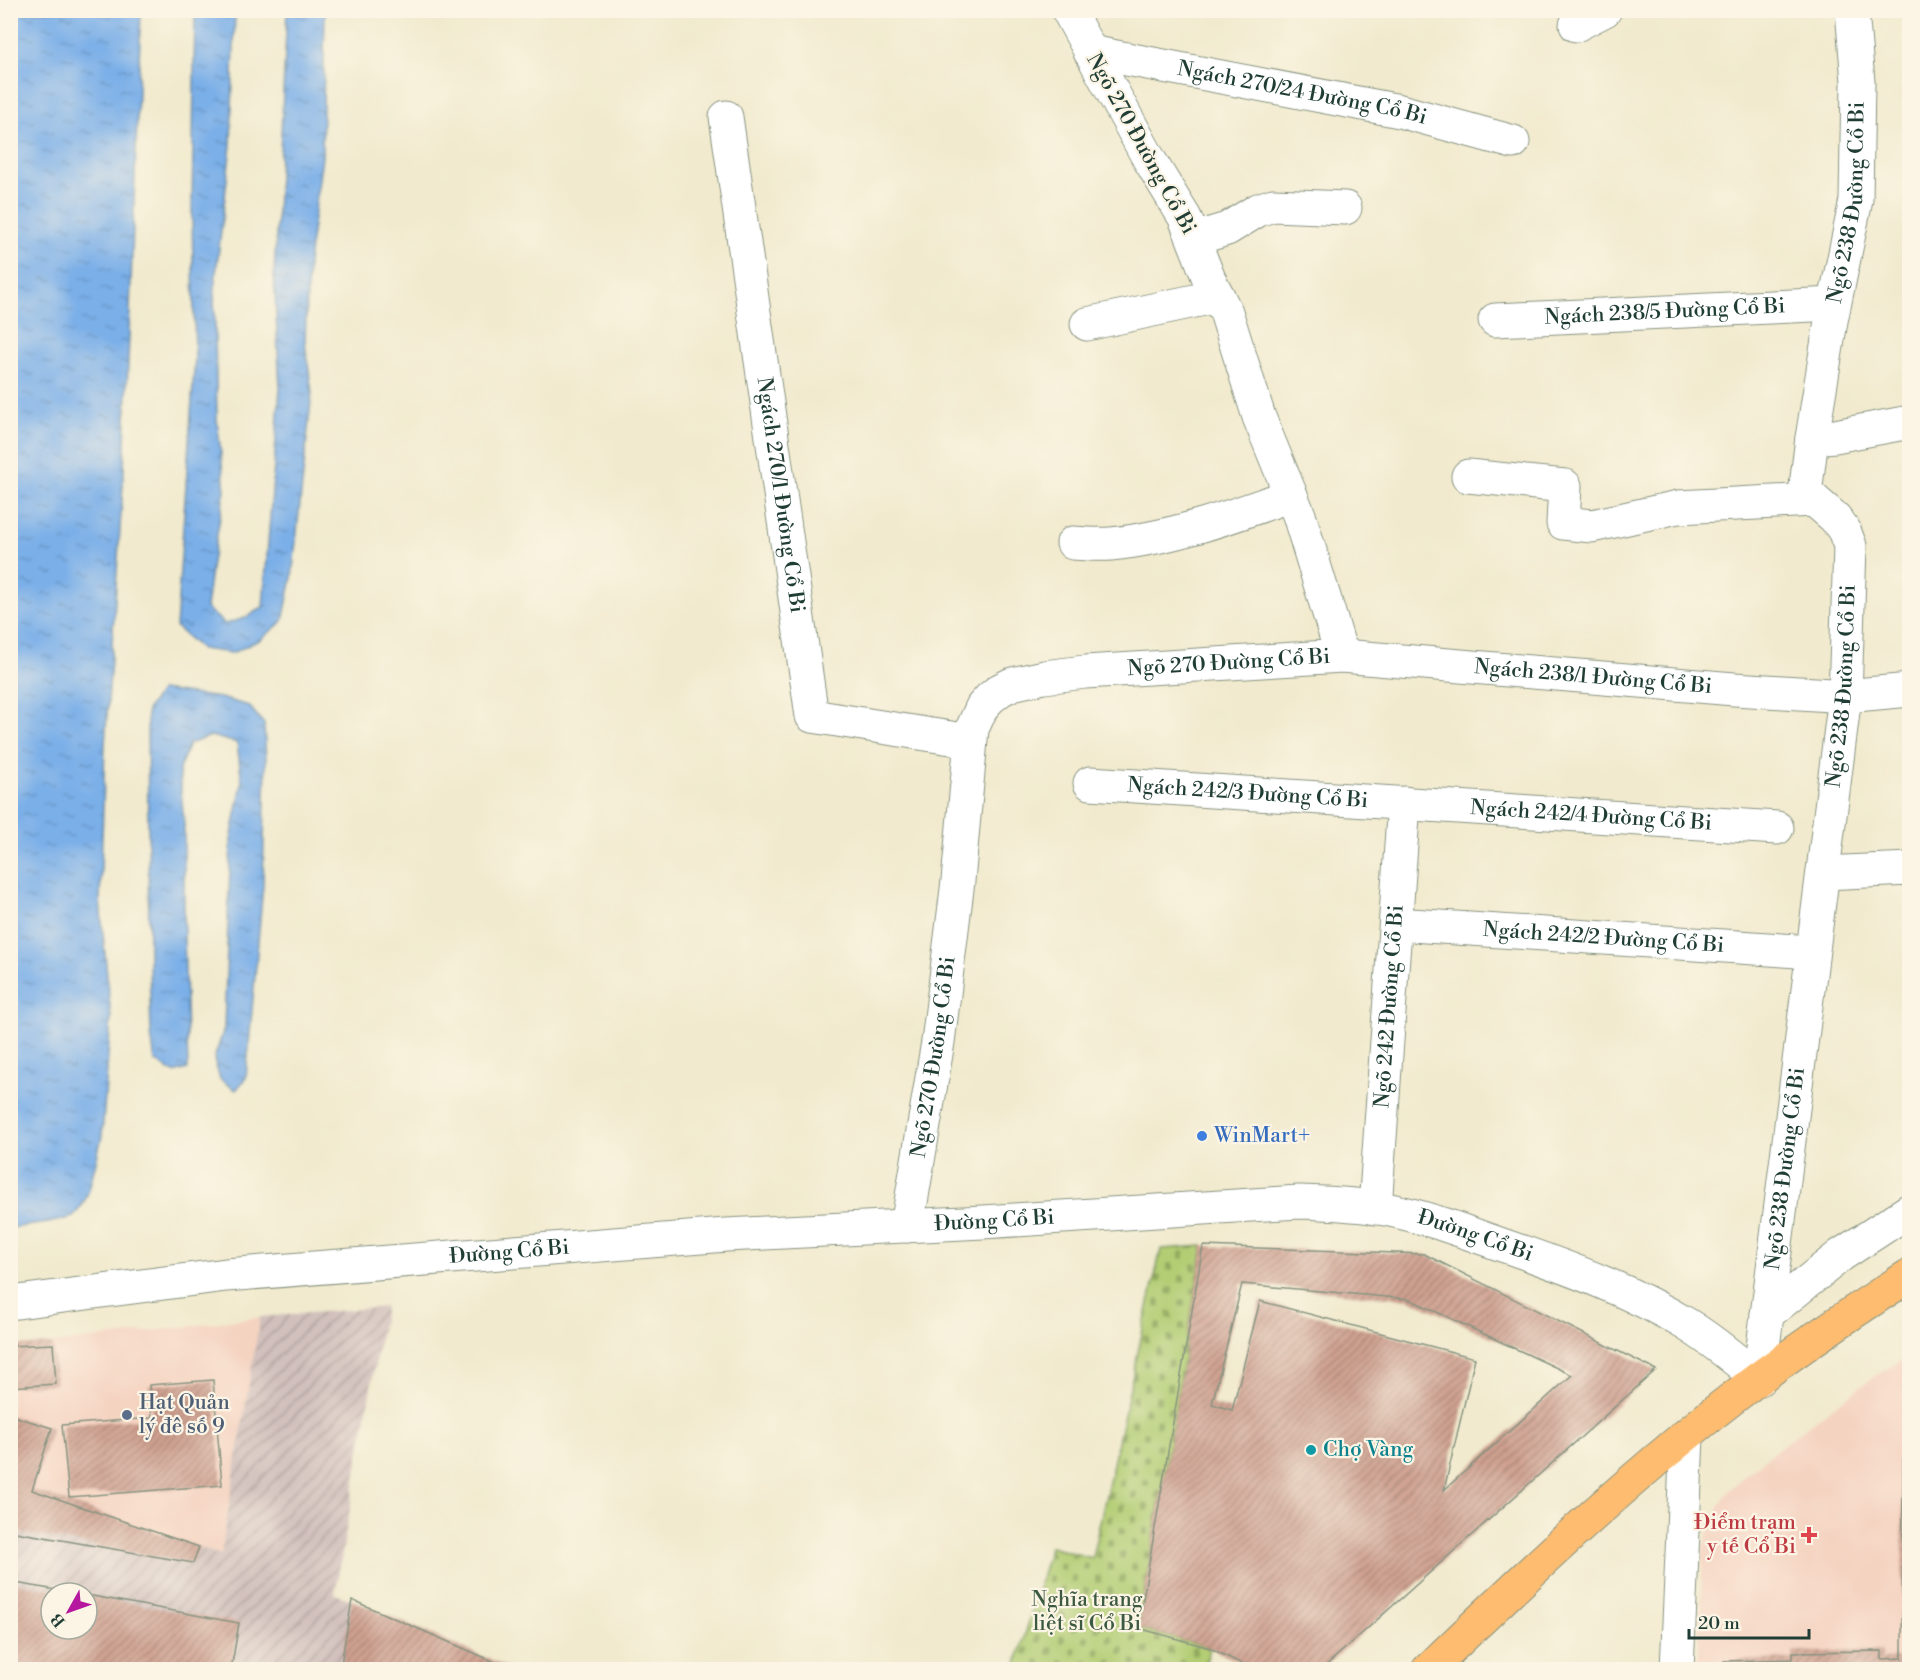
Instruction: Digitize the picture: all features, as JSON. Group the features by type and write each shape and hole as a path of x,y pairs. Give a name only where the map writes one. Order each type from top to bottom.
{"main road":[{"path":"1428,1670 1526,1575 1687,1436 1759,1379 1910,1275"}],"street":[{"name":"Ngõ 270 Đường Cổ Bi","path":"907,1226 940,1030 958,881 970,741 976,718 982,707 1000,690 1027,680 1085,672 1342,656 1299,515 1258,417 1226,312 1209,279 1185,218 1149,159 1068,10"},
{"name":"Ngõ 238 Đường Cổ Bi","path":"1759,1379 1845,696 1850,546 1844,530 1835,518 1808,494 1806,486 1834,304 1856,200 1858,82 1852,10"},
{"name":"Ngách 270/24 Đường Cổ Bi","path":"1090,52 1400,111 1513,142"},
{"name":"Ngách 270/1 Đường Cổ Bi","path":"726,117 812,716 970,741"},
{"path":"1194,239 1227,229 1258,210 1273,205 1345,207"},
{"path":"1087,324 1218,296"},
{"name":"Ngách 238/5 Đường Cổ Bi","path":"1495,320 1834,304"},
{"path":"1812,438 1910,422"},
{"path":"1468,476 1565,486 1563,524 1592,525 1678,507 1814,500"},
{"path":"1073,543 1108,544 1146,539 1216,521 1291,495"},
{"name":"Ngách 238/1 Đường Cổ Bi","path":"1342,656 1734,689 1845,696 1910,690"},
{"name":"Ngách 242/3 Đường Cổ Bi","path":"1090,783 1404,803"},
{"name":"Ngách 242/4 Đường Cổ Bi","path":"1404,803 1777,828"},
{"name":"Ngõ 242 Đường Cổ Bi","path":"1375,1208 1404,803"},
{"path":"1823,873 1910,869"},
{"name":"Ngách 242/2 Đường Cổ Bi","path":"1395,924 1812,952"},
{"name":"Đường Cổ Bi","path":"10,1303 226,1275 726,1235 1299,1202 1332,1203 1375,1208 1419,1218 1471,1234 1601,1282 1685,1324 1724,1350 1759,1379"},
{"path":"1767,1314 1841,1255 1910,1210"},
{"path":"1677,1670 1687,1436"}],"shaded area":[{"path":"385,1307 335,1594 511,1669 11,1669 10,1483 221,1555 260,1317"},
{"name":"Hạt Quản lý đê số 9","path":"260,1317 221,1555 11,1483 11,1346 53,1344"},
{"name":"Điểm trạm y tế Cổ Bi","path":"1909,1356 1909,1669 1698,1670 1703,1548 1712,1521 1726,1495 1743,1477 1790,1439 1875,1376"}],"green space":[{"name":"Nghĩa trang liệt sĩ Cổ Bi","path":"1203,1246 1138,1628 1210,1648 1204,1669 1015,1670 1050,1547 1092,1558 1161,1249"}],"water":[{"path":"10,11 141,11 124,471 105,745 100,901 111,1017 102,1136 89,1190 83,1204 73,1217 11,1228"},
{"path":"195,11 235,11 231,145 214,291 217,419 225,490 206,608 225,624 245,618 263,607 280,388 274,276 287,11 325,11 322,157 308,263 305,343 312,392 292,578 283,621 261,639 232,653 201,649 176,627 195,357 192,214"},
{"path":"161,690 221,698 249,706 264,724 266,761 263,885 246,1078 236,1090 220,1079 214,1059 224,1029 231,840 242,783 237,743 211,736 189,744 179,769 184,823 184,937 188,1069 174,1073 155,1061 151,1035 149,959 147,710"}],"building":[{"name":"Chợ Vàng","path":"1203,1246 1424,1254 1656,1370 1321,1670 1254,1670 1210,1648 1138,1628","holes":["1242,1284 1409,1299 1572,1375 1444,1490 1475,1358 1260,1301 1232,1410 1212,1404"]},
{"path":"53,1344 56,1384 10,1387 10,1346"},
{"path":"213,1380 222,1485 69,1497 62,1425 152,1418 149,1385"},
{"path":"10,1415 52,1428 32,1490 199,1547 193,1563 10,1531"},
{"path":"1903,1459 1910,1459 1910,1670 1724,1670 1724,1661 1793,1659 1793,1652 1882,1651 1882,1659 1902,1658"},
{"path":"10,1582 39,1587 39,1641 99,1641 99,1597 239,1623 231,1670 10,1670"},
{"path":"352,1600 488,1659 511,1670 340,1670"}],"place":[{"name":"WinMart+","path":"1202,1136"},
{"name":"Hạt Quản lý đê số 9","path":"127,1415"},
{"name":"Chợ Vàng","path":"1311,1450"},
{"name":"Điểm trạm y tế Cổ Bi","path":"1809,1535"}]}
